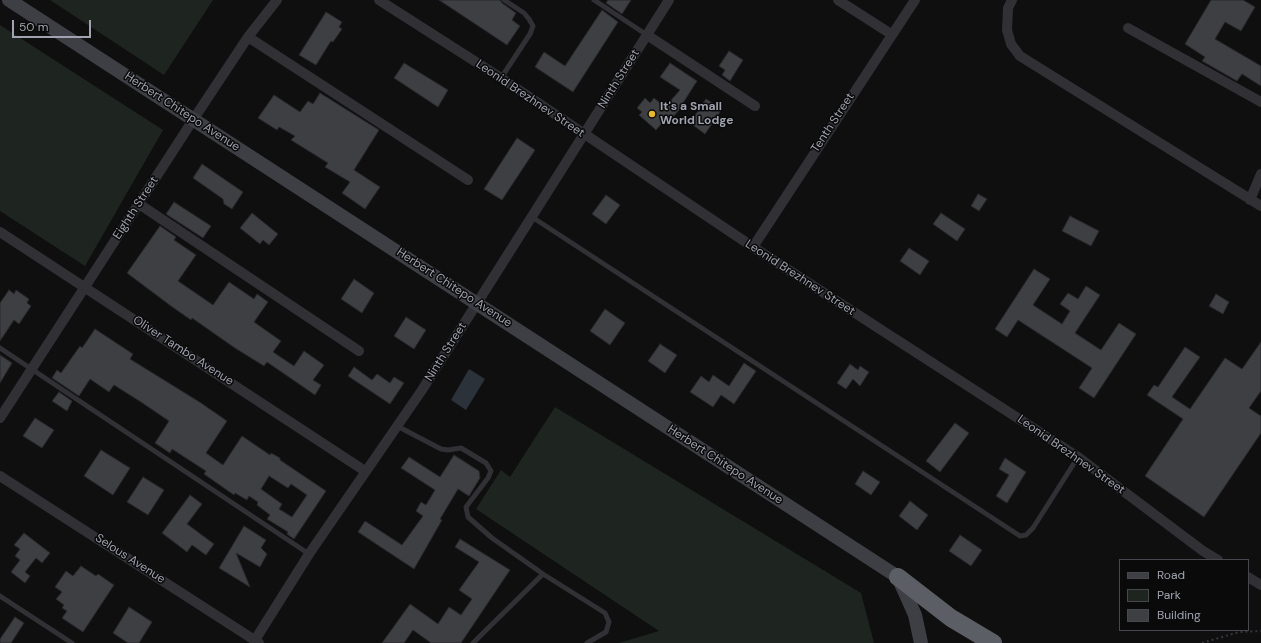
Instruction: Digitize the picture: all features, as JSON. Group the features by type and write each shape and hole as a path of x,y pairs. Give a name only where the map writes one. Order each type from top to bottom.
{"highway":[{"path":"898,577 951,618 993,643"}],"main road":[{"name":"Herbert Chitepo Avenue","path":"9,0 898,577"},
{"path":"898,577 913,610 921,643"}],"street":[{"name":"Eighth Street","path":"0,418 31,368 86,287 248,37 277,0"},
{"name":"Leonid Brezhnev Street","path":"379,0 501,78 753,247 1078,457 1203,551 1216,559"},
{"name":"Ninth Street","path":"257,641 309,554 422,390 669,0"},
{"path":"838,0 891,34"},
{"name":"Tenth Street","path":"753,247 891,34 915,0"},
{"path":"1012,0 1008,8 1006,30 1011,44 1020,56 1261,206"},
{"path":"1128,28 1261,102"},
{"path":"647,34 755,106"},
{"path":"248,37 468,180"},
{"path":"1250,200 1261,174"},
{"path":"139,204 359,351"},
{"name":"Oliver Tambo Avenue","path":"0,232 365,471"},
{"name":"Selous Avenue","path":"0,476 257,641"},
{"path":"1249,578 1261,585"}],"lane":[{"path":"501,78 530,34 533,26 524,12 504,0"},
{"path":"594,0 647,34"},
{"path":"532,217 1020,536 1026,535 1033,528 1078,457"},
{"path":"0,348 309,554"},
{"path":"397,426 441,449 448,450 461,448 486,462 490,471 488,478 466,507 468,517 492,538 543,574 605,613 609,622 606,632 587,643"},
{"path":"473,643 543,574"},
{"path":"0,596 72,643"}],"path":[{"path":"1202,643 1239,632 1261,631"}],"green space":[{"path":"50,0 213,0 164,75"},
{"path":"0,25 163,130 85,266 0,211"},
{"path":"555,407 861,593 874,643 619,643 659,631 476,509 501,470 510,477"}],"shaded area":[{"path":"469,369 485,379 466,410 451,400"}],"building":[{"path":"439,0 500,0 516,13 512,20 520,26 507,45"},
{"path":"608,0 631,0 622,14 606,3"},
{"path":"1211,0 1243,0 1255,7 1241,31 1225,22 1215,39 1261,66 1261,86 1242,74 1237,81 1202,61 1205,57 1185,44"},
{"path":"602,10 618,22 573,92 535,67 544,52 565,66"},
{"path":"326,12 342,22 339,27 342,29 333,42 331,41 316,65 299,55"},
{"path":"729,51 743,60 730,81 722,75 725,70 719,66"},
{"path":"404,63 448,90 438,107 394,78"},
{"path":"670,63 697,81 683,103 684,104 665,125 662,123 656,130 639,115 642,112 637,108 645,98 650,103 654,98 665,107 680,90 660,77"},
{"path":"320,93 379,130 354,170 380,187 365,209 342,193 350,182 325,167 328,163 291,140 295,136 279,127 277,130 258,118 274,95 300,112 308,101 313,104"},
{"path":"706,99 722,109 705,134 690,123"},
{"path":"517,138 535,150 502,200 484,189"},
{"path":"202,164 243,192 232,209 224,204 223,199 193,178"},
{"path":"978,194 987,199 979,211 971,206"},
{"path":"606,195 620,205 606,224 592,214"},
{"path":"174,202 211,226 203,238 166,214"},
{"path":"252,213 278,234 269,245 263,240 260,244 240,228"},
{"path":"941,213 965,229 957,241 933,224"},
{"path":"1070,216 1099,231 1091,246 1062,231"},
{"path":"160,226 176,237 174,240 196,255 178,281 213,305 229,282 254,299 257,294 268,302 254,322 281,341 273,352 294,366 304,351 324,365 313,380 321,385 315,395 267,362 264,366 192,318 191,320 127,273"},
{"path":"909,248 929,261 920,275 900,261"},
{"path":"1034,269 1050,279 1033,305 1062,324 1070,311 1060,304 1068,293 1078,299 1086,286 1100,295 1075,333 1101,350 1119,323 1136,334 1094,398 1079,388 1092,368 1018,320 1007,337 995,329"},
{"path":"354,279 374,293 362,313 341,299"},
{"path":"9,290 14,294 16,290 29,299 27,303 31,306 19,324 14,320 0,341 0,303"},
{"path":"1216,294 1229,302 1223,314 1209,306"},
{"path":"605,309 625,323 610,345 590,331"},
{"path":"406,317 426,330 414,349 394,336"},
{"path":"95,329 133,354 130,359 227,421 206,453 223,465 242,436 270,455 271,453 280,458 280,460 326,491 294,539 287,534 288,532 267,519 270,515 257,505 258,502 249,496 247,500 235,493 234,495 204,474 206,471 172,449 170,453 155,443 169,421 141,402 114,385 109,392 90,379 79,396 52,378 57,370 61,373 80,346 82,348","holes":["269,476 288,488 291,484 307,495 292,517 279,509 282,504 261,489"]},
{"path":"1261,342 1261,391 1249,408 1261,416 1261,433 1204,517 1145,476 1183,419 1147,395 1154,385 1158,387 1185,347 1200,357 1172,397 1190,409 1225,358 1242,369"},
{"path":"660,344 677,355 665,373 648,361"},
{"path":"0,355 12,363 0,383"},
{"path":"744,363 756,371 734,404 721,395 713,407 690,392 701,376 709,382 713,375 729,386"},
{"path":"850,364 858,370 860,366 869,372 860,386 853,379 846,389 837,383"},
{"path":"354,367 372,380 377,374 390,383 394,377 404,383 390,404 348,376"},
{"path":"59,392 72,401 67,411 52,401"},
{"path":"35,418 54,430 42,448 23,436"},
{"path":"955,423 969,433 940,472 926,461"},
{"path":"101,450 130,468 113,495 84,476"},
{"path":"454,455 479,471 480,478 469,496 458,489 440,519 442,520 414,569 358,532 365,521 402,545 423,516 416,511 421,502 426,505 435,490 401,468 409,457 440,477"},
{"path":"1005,458 1026,472 1007,503 996,496 1009,475 999,469"},
{"path":"863,471 880,482 871,495 855,484"},
{"path":"143,477 164,490 148,515 127,502"},
{"path":"190,495 202,504 187,524 214,544 206,555 192,545 187,552 162,533"},
{"path":"910,501 928,515 917,530 899,516"},
{"path":"244,526 266,540 261,548 267,554 260,567 236,553 250,587 219,568"},
{"path":"24,533 50,553 42,563 36,558 25,572 30,576 25,583 11,572 20,560 15,556 20,549 14,545"},
{"path":"960,535 982,550 971,566 949,551"},
{"path":"460,539 510,570 461,643 431,643 413,630 404,643 382,643 410,604 438,624 449,607 461,615 472,599 459,590 479,562 455,547"},
{"path":"81,566 96,576 98,574 114,585 83,632 62,618 67,611 62,608 64,605 56,599 62,592 55,587 66,571 73,576"},
{"path":"129,607 152,622 139,643 128,643 113,633"},
{"path":"15,617 24,623 11,643 0,643 0,639"}],"place":[{"name":"It's a Small World Lodge","path":"652,114"}]}
